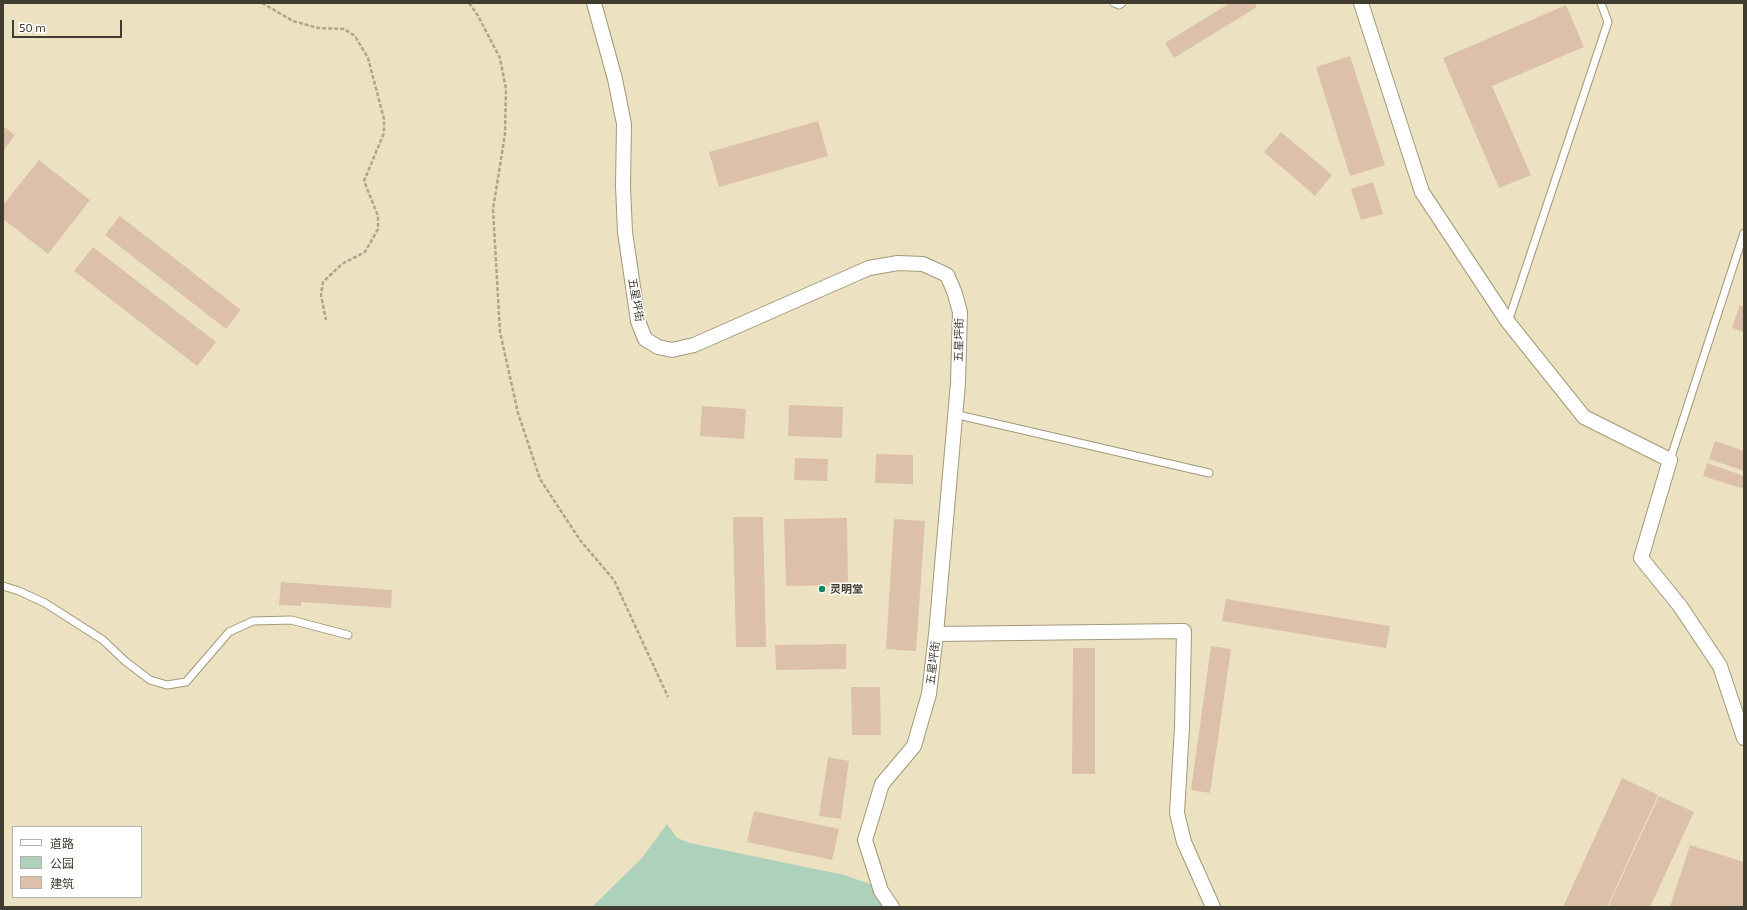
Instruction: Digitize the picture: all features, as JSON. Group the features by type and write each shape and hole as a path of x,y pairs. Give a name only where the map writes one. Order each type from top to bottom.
{"street":[{"name":"五星坪街","path":"594,3 616,79 624,124 622,186 625,232 638,321 645,339 658,347 672,350 694,345 869,268 898,264 923,264 947,275 954,291 960,312 958,383 954,414 936,634 929,694 914,746 882,784 865,840 881,891 892,907"},
{"path":"1361,3 1422,192 1508,322 1584,417 1670,460 1641,558 1680,606 1720,666 1744,738"},
{"path":"936,634 1184,631 1182,727 1177,813 1184,842 1213,907"}],"lane":[{"path":"1114,3 1119,5 1122,3"},
{"path":"1508,322 1608,22 1600,3"},
{"path":"1670,460 1744,233"},
{"path":"954,414 1210,473"},
{"path":"3,586 19,591 45,603 103,640 150,680 167,685 186,682 229,632 253,621 292,620 348,635"}],"path":[{"path":"262,3 293,21 318,28 344,29 355,36 368,58 384,119 384,132 364,181 378,216 378,229 365,252 342,264 323,282 321,295 326,320"},
{"path":"469,3 477,14 500,58 506,89 505,134 493,209 500,332 518,413 540,479 580,540 614,580 668,698"}],"green space":[{"path":"667,824 677,838 690,843 844,875 873,885 884,907 592,907 642,858"}],"building":[{"path":"1230,3 1254,3 1257,7 1174,58 1165,43"},
{"path":"1566,5 1584,47 1492,86 1531,175 1499,188 1443,58"},
{"path":"1350,56 1385,165 1350,176 1316,67"},
{"path":"818,121 828,156 719,187 709,152"},
{"path":"3,126 15,135 3,151"},
{"path":"1281,132 1332,175 1315,196 1264,152"},
{"path":"39,160 90,200 48,254 3,219 3,205"},
{"path":"1373,182 1383,214 1361,220 1351,189"},
{"path":"120,216 241,310 226,329 105,235"},
{"path":"93,247 216,342 197,366 74,271"},
{"path":"1740,305 1744,307 1744,332 1732,328"},
{"path":"789,405 843,407 842,438 788,436"},
{"path":"702,406 746,409 744,439 700,436"},
{"path":"1715,441 1744,451 1744,471 1709,459"},
{"path":"876,454 913,455 913,484 875,483"},
{"path":"795,458 828,459 827,481 794,480"},
{"path":"1707,463 1744,476 1744,489 1703,476"},
{"path":"733,517 763,517 766,647 736,647"},
{"path":"847,518 848,585 786,586 784,519"},
{"path":"894,519 925,521 916,651 886,649"},
{"path":"281,582 392,590 391,608 301,602 301,606 279,605"},
{"path":"1226,599 1390,626 1386,648 1222,621"},
{"path":"846,644 846,669 776,670 775,645"},
{"path":"1211,646 1231,649 1210,793 1191,790"},
{"path":"1073,648 1095,648 1095,774 1072,774"},
{"path":"851,687 880,687 881,735 852,735"},
{"path":"828,757 849,761 841,819 819,816"},
{"path":"1622,778 1658,795 1607,907 1563,907"},
{"path":"1659,796 1694,812 1650,907 1608,907"},
{"path":"754,811 839,829 832,860 747,842"},
{"path":"1690,845 1744,862 1744,907 1670,907"}],"place":[{"name":"灵明堂","path":"822,589"}]}
